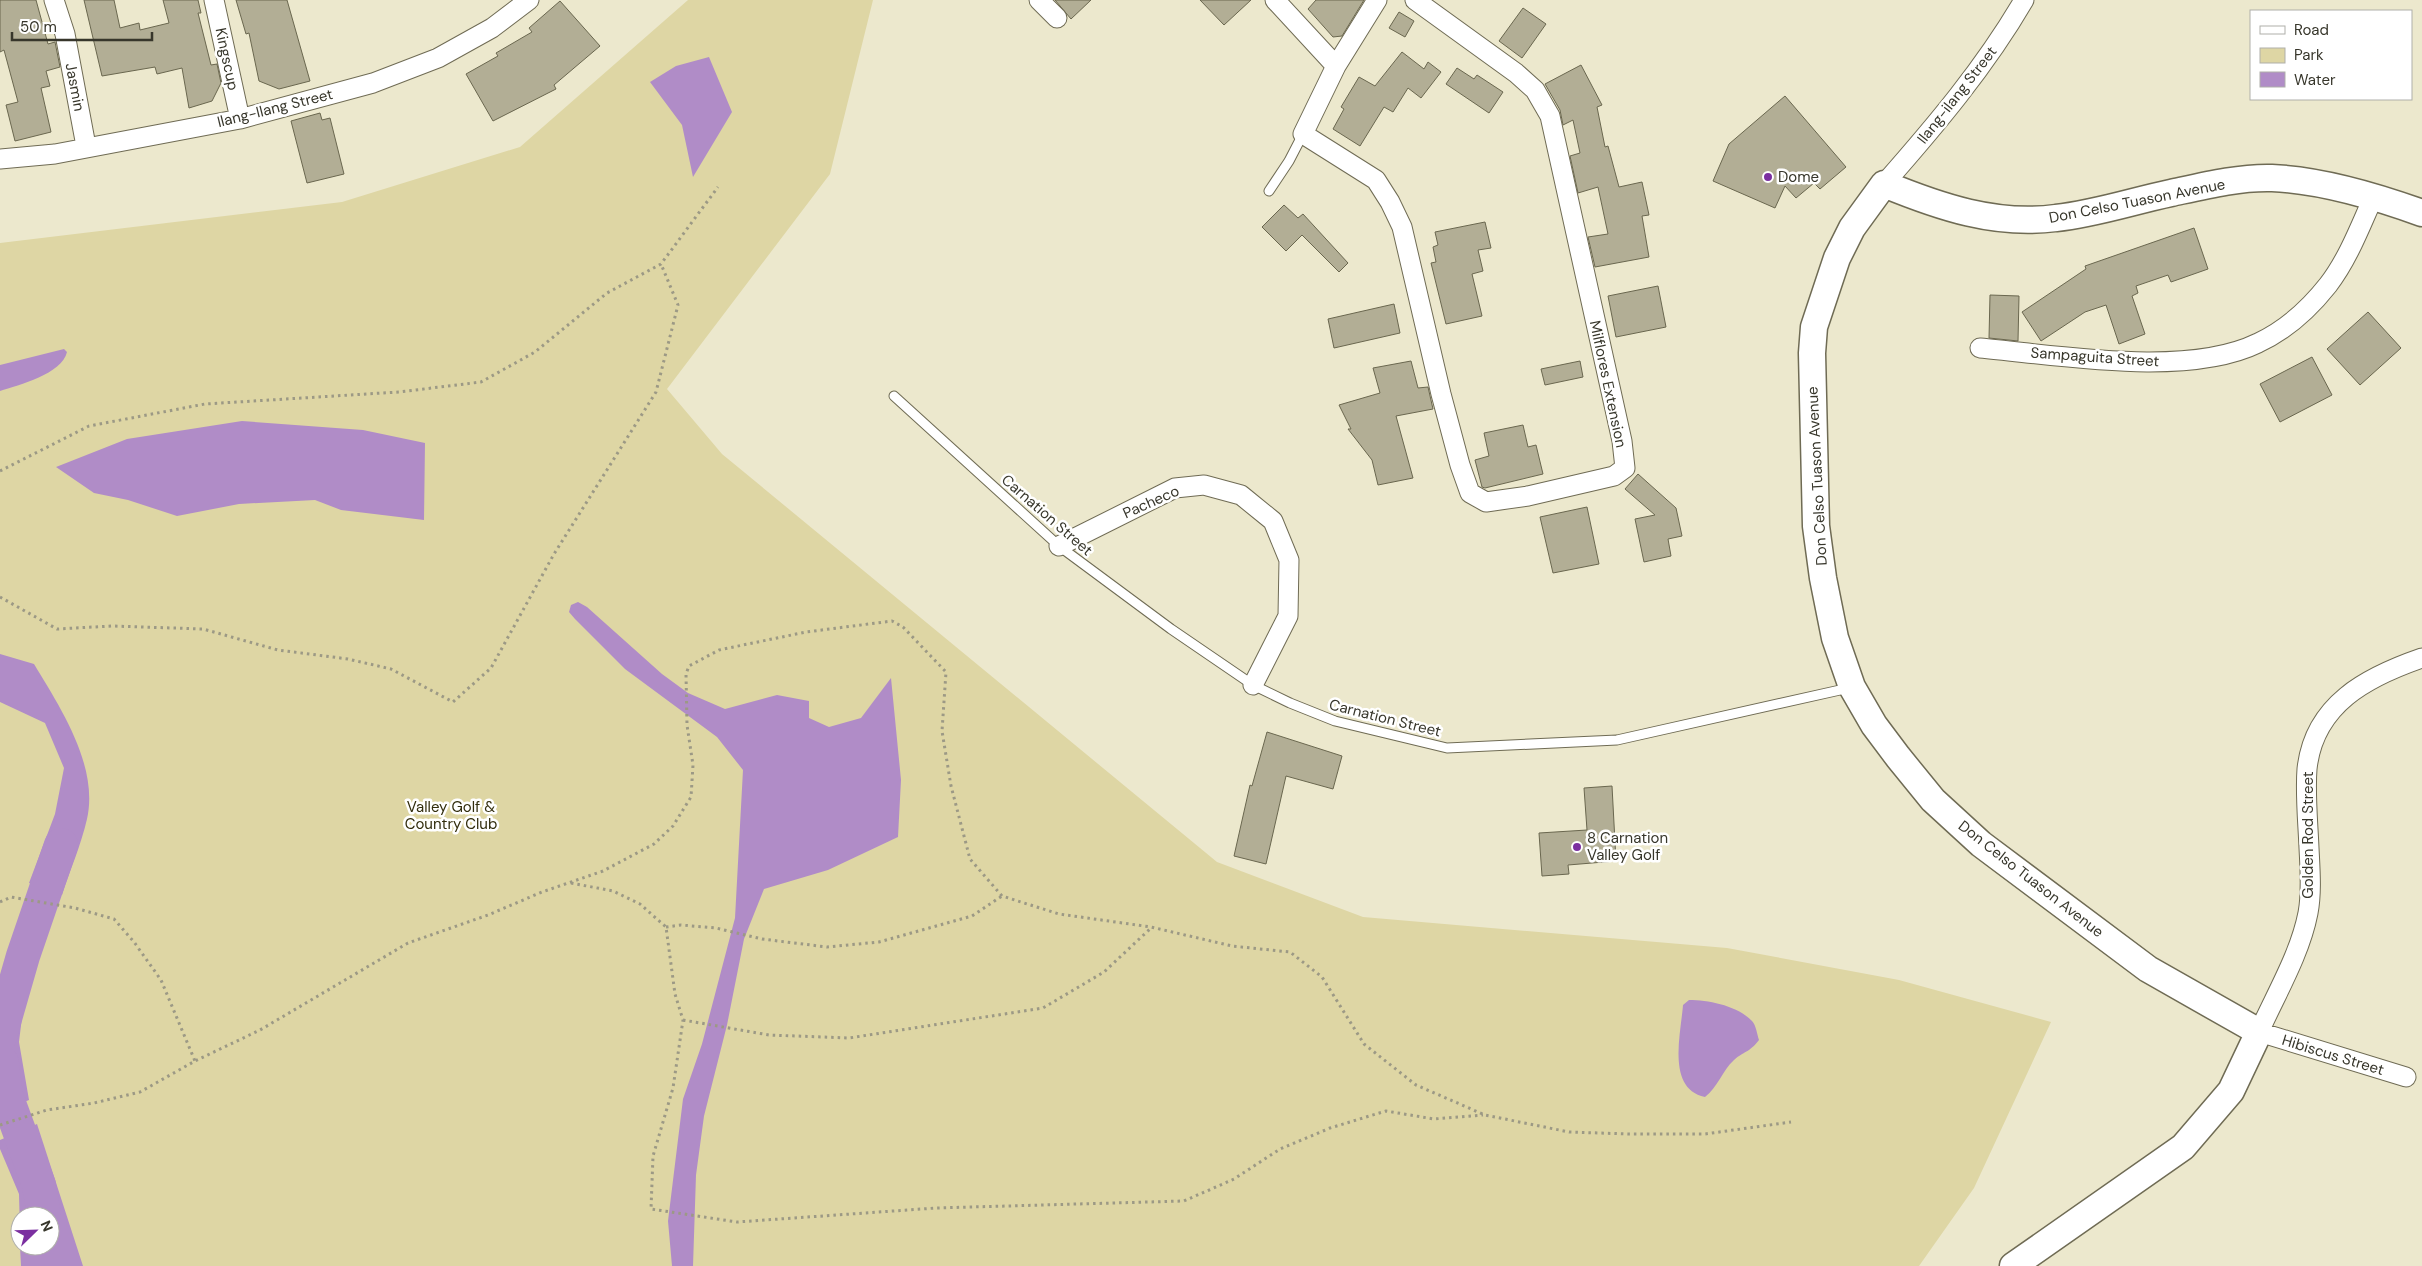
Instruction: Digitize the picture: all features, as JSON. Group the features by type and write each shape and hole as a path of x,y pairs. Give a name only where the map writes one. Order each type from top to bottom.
{"street":[{"name":"Jasmin","path":"54,0 65,34 86,146"},
{"name":"Kingscup","path":"214,0 240,119"},
{"name":"Ilang-Ilang Street","path":"0,159 55,154 86,146 240,119 373,83 438,58 492,28 529,0"},
{"path":"1039,0 1057,18"},
{"path":"1275,0 1336,66"},
{"path":"1303,134 1336,66 1377,0"},
{"name":"Milflores Extension","path":"1303,134 1376,180 1398,219 1423,310 1460,466 1470,493 1486,502 1528,496 1614,476 1625,468 1622,441 1550,116 1535,90 1516,73 1415,0"},
{"name":"Ilang-ilang Street","path":"1884,184 1926,137 1975,74 2006,30 2024,0"},
{"name":"Don Celso Tuason Avenue","path":"2259,1032 2148,969 1981,844 1933,800 1874,725 1852,687 1835,638 1823,578 1816,526 1812,353 1814,326 1837,258 1852,228 1884,184 1927,202 1974,215 2012,220 2056,218 2200,187 2270,178 2336,187 2422,213"},
{"name":"Sampaguita Street","path":"1980,348 2124,361 2176,362 2223,354 2257,344 2287,327 2328,285 2347,256 2373,198"},
{"name":"Pacheco","path":"1059,546 1175,488 1204,485 1241,495 1273,521 1289,560 1288,616 1253,685"},
{"name":"Golden Rod Street","path":"2259,1032 2298,944 2308,912 2310,884 2307,770 2312,740 2329,712 2356,687 2390,669 2422,658"},
{"path":"2013,1266 2183,1146 2231,1091 2259,1032"},
{"name":"Hibiscus Street","path":"2259,1032 2406,1077"}],"lane":[{"path":"1269,191 1289,161 1303,134"},
{"name":"Carnation Street","path":"894,396 1059,546 1171,629 1253,685 1290,703 1335,721 1447,748 1617,740 1852,687"}],"path":[{"path":"0,471 89,426 205,404 399,392 481,382 535,352 607,293 661,264 718,186"},
{"path":"0,597 57,628 112,626 203,629 278,650 348,659 391,669 453,702 491,668 554,554 656,392 678,305 661,264"},
{"path":"0,1125 47,1110 94,1103 140,1092 195,1061 260,1030 408,943 624,861 654,844 673,826 691,796 693,765 687,725 686,674 689,666 719,650 806,632 892,621 903,627 946,672 942,731 951,786 970,859 1002,896 1059,914 1151,928 1232,946 1290,952 1322,977 1364,1044 1416,1085 1485,1115 1569,1132 1629,1134 1705,1134 1790,1122"},
{"path":"570,883 612,891 640,904 666,927 676,994 683,1020 673,1088 653,1156 652,1210 737,1222 936,1208 1184,1201 1234,1179 1280,1149 1330,1128 1386,1111 1434,1119 1485,1115"},
{"path":"666,927 681,924 716,928 762,939 827,947 879,942 972,916 1002,896"},
{"path":"0,902 11,897 75,908 114,919 134,942 161,980 195,1061"},
{"path":"683,1020 769,1035 849,1038 1043,1008 1104,972 1151,928"}],"green space":[{"name":"Valley Golf & Country Club","path":"688,0 873,0 830,174 667,389 722,454 1217,862 1363,917 1727,948 1899,980 2051,1022 1974,1188 1919,1266 0,1266 0,243 342,202 520,147"}],"water":[{"path":"709,57 732,112 693,177 682,125 650,82 676,66"},
{"path":"64,349 67,352 57,367 39,378 0,391 0,365"},
{"path":"242,421 363,430 425,443 424,520 341,510 315,500 239,504 177,516 128,500 94,493 56,467 127,439"},
{"path":"578,602 587,607 662,674 688,693 725,709 777,695 809,701 809,718 829,727 861,718 891,678 901,780 898,837 828,870 764,889 744,939 727,1025 704,1116 696,1175 693,1266 672,1266 668,1221 683,1099 702,1044 735,918 743,770 717,737 625,669 575,619 569,612 571,605"},
{"path":"0,654 34,664 65,718 82,758 87,778 89,799 87,819 62,895 29,883 55,814 64,768 45,723 0,702"},
{"path":"26,916 51,922 25,992 19,1042 29,1100 0,1112 0,978"},
{"path":"1689,1000 1705,1001 1739,1011 1753,1023 1759,1040 1730,1064 1713,1089 1705,1097 1693,1092 1685,1083 1680,1072 1679,1044 1683,1005"},
{"path":"37,1124 83,1266 21,1266 20,1256 60,1256 60,1206 19,1206 19,1194 0,1149 0,1140"}],"building":[{"path":"0,0 36,0 48,44 55,42 60,67 46,71 50,86 41,88 51,132 15,141 6,105 18,102 4,50 0,52"},
{"path":"84,0 114,0 120,28 139,23 140,30 169,23 163,0 198,0 201,13 198,13 211,65 217,64 221,83 212,101 189,108 182,68 157,74 155,67 102,76"},
{"path":"236,0 287,0 310,81 279,89 259,81 249,33 246,34"},
{"path":"1055,0 1091,0 1071,19"},
{"path":"1200,0 1251,0 1224,25"},
{"path":"1316,0 1364,0 1342,36 1333,37 1308,9"},
{"path":"560,1 600,46 554,85 556,89 493,121 466,74 498,56 496,53 532,32 529,28"},
{"path":"1523,8 1546,24 1522,58 1499,41"},
{"path":"1399,12 1414,21 1405,37 1389,28"},
{"path":"1402,52 1424,69 1428,62 1441,72 1421,98 1408,88 1393,112 1384,107 1360,146 1333,129 1344,109 1341,107 1359,77 1375,86"},
{"path":"1581,65 1602,105 1597,107 1605,147 1608,146 1619,187 1642,182 1649,215 1642,216 1649,257 1595,267 1588,237 1608,234 1598,187 1578,193 1570,156 1580,153 1573,120 1563,125 1560,110 1545,84"},
{"path":"1457,68 1474,79 1477,75 1503,92 1489,113 1446,84"},
{"path":"1785,96 1846,167 1820,189 1814,183 1796,198 1785,186 1775,208 1713,181 1729,144"},
{"path":"320,113 322,120 330,118 344,174 307,183 291,121"},
{"path":"1284,205 1298,218 1303,214 1348,263 1339,272 1302,235 1286,251 1262,227"},
{"path":"1485,222 1491,248 1478,250 1483,271 1472,274 1482,316 1446,324 1431,263 1436,262 1433,247 1438,245 1435,232"},
{"path":"2194,228 2208,269 2171,282 2168,275 2136,286 2138,293 2132,296 2145,334 2119,344 2106,305 2085,312 2041,341 2022,312 2086,269 2085,266"},
{"path":"1658,286 1666,327 1616,337 1608,296"},
{"path":"1990,295 2019,296 2018,341 1989,338"},
{"path":"1394,304 1400,333 1334,348 1328,319"},
{"path":"2368,312 2401,348 2360,385 2327,349"},
{"path":"2312,357 2332,395 2280,422 2260,384"},
{"path":"1411,361 1418,388 1428,387 1433,409 1396,416 1413,478 1378,485 1372,460 1348,429 1351,429 1339,405 1380,393 1373,368"},
{"path":"1580,361 1583,377 1545,385 1541,369"},
{"path":"1523,425 1528,447 1536,445 1543,474 1485,488 1482,487 1475,460 1489,456 1484,433"},
{"path":"1638,474 1676,508 1682,536 1668,539 1671,556 1644,562 1635,519 1655,515 1625,489"},
{"path":"1587,507 1599,564 1553,573 1540,517"},
{"path":"1267,732 1342,756 1333,789 1286,776 1266,864 1234,856 1250,785 1252,786"},
{"name":"8 Carnation Valley Golf","path":"1612,786 1616,861 1568,865 1569,874 1542,876 1539,833 1587,830 1584,788"}],"waterway":[{"path":"0,1036 23,956 61,845"},
{"path":"2,1063 6,1095 39,1185 42,1206"}],"place":[{"name":"Dome","path":"1768,177"},
{"name":"8 Carnation Valley Golf","path":"1577,847"}]}
